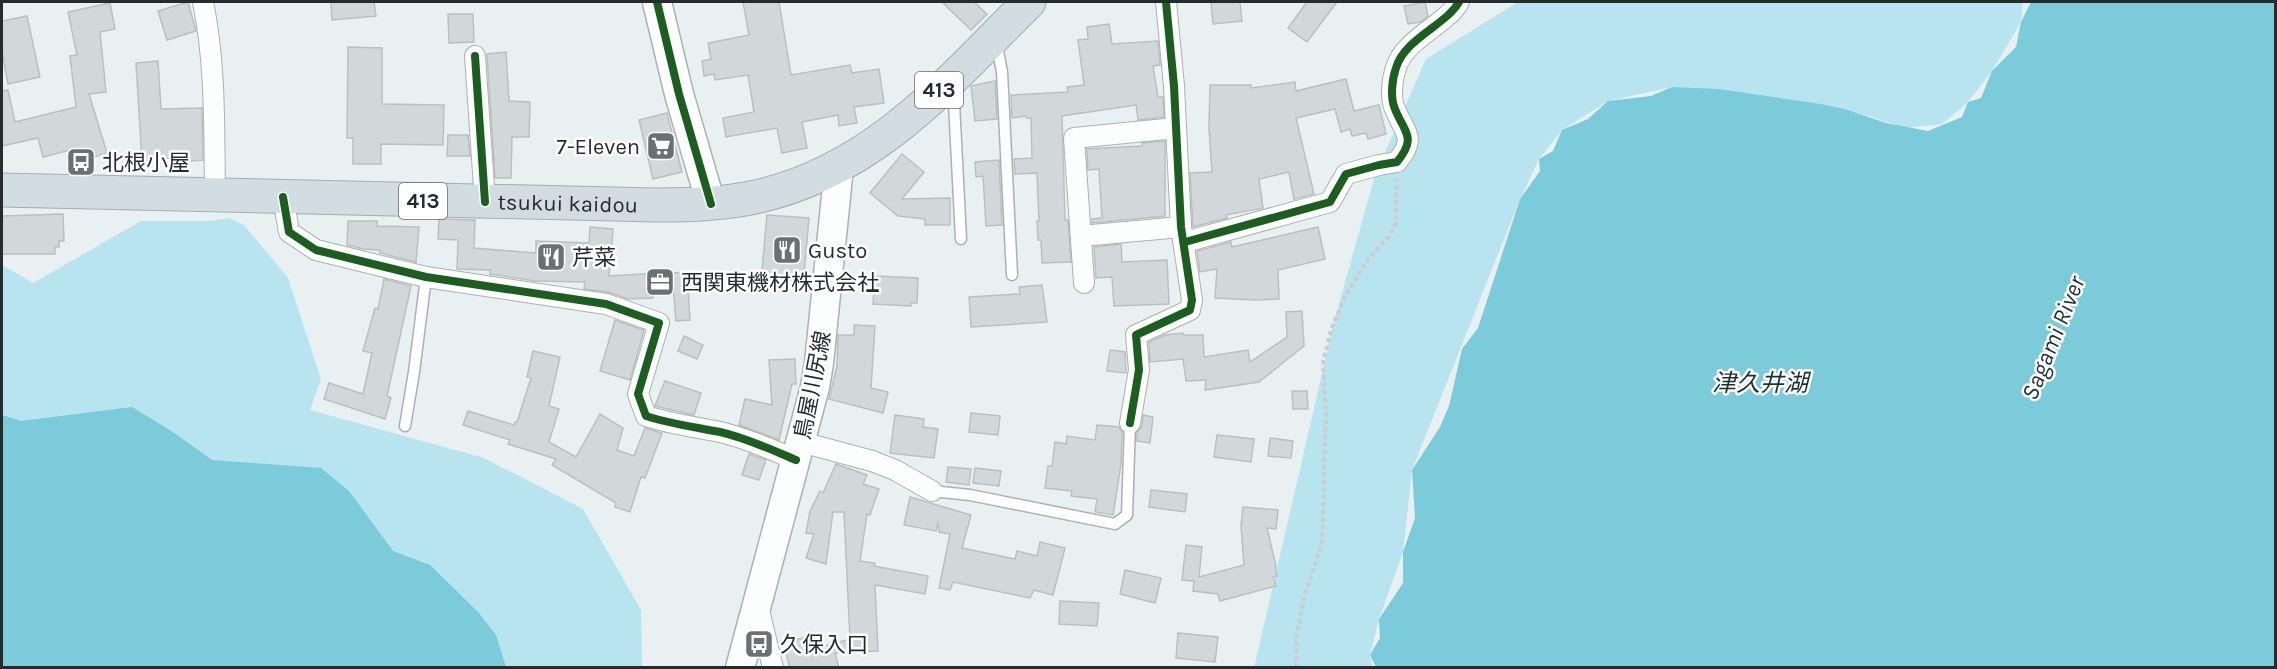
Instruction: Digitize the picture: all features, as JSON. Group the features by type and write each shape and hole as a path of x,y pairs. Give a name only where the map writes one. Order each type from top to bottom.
{"highway":[{"name":"tsukui kaidou","path":"2,190 656,206 711,204 779,190 839,167 891,133 1029,2"}],"main road":[{"path":"657,2 711,204"},
{"name":"鳥屋川尻線","path":"740,668 799,451 819,363 839,167"}],"street":[{"path":"203,2 211,38 214,68 215,195"},
{"path":"1130,423 1139,370 1136,335 1190,310 1192,300 1183,234 1166,2"},
{"path":"1081,236 1183,234 1330,202 1346,174 1397,162 1407,150 1409,138 1394,108 1392,92 1396,66 1409,47 1461,2"},
{"path":"475,56 485,202"},
{"path":"1084,283 1074,138 1176,128"},
{"path":"282,197 289,231 316,250 426,277 606,304 659,323 638,394 646,416 672,424 721,432 799,451 872,461 895,470 932,490"},
{"path":"757,605 773,668"}],"lane":[{"path":"992,39 998,51 1002,72 1012,275"},
{"path":"945,84 954,103 961,239"},
{"path":"405,426 426,277"},
{"path":"932,490 970,495 1116,524 1127,515 1130,423"}],"path":[{"path":"1296,668 1296,637 1305,594 1322,543 1326,416 1323,362 1332,327 1346,295 1366,262 1389,236 1396,223 1397,162"}],"shaded area":[{"path":"1518,2 2023,2 2021,22 1992,71 1968,102 1942,124 1906,128 1845,109 1672,87 1608,101 1562,130 1539,159 1520,199 1412,470 1403,552 1379,619 1370,655 1372,667 1254,668 1334,322 1375,175 1426,59"},
{"path":"229,218 244,225 288,278 321,379 310,410 484,458 583,509 641,610 642,667 501,667 388,551 207,461 16,422 2,417 2,265 33,283 141,221 210,221"}],"water":[{"name":"津久井湖","path":"2031,2 2275,2 2275,667 1376,667 1370,655 1380,638 1379,619 1403,583 1403,552 1415,518 1412,470 1440,427 1449,406 1462,349 1478,328 1520,199 1540,171 1539,159 1553,151 1562,130 1588,119 1608,101 1651,96 1672,87 1718,89 1820,104 1845,109 1886,123 1928,131 1962,117 1968,102 1981,98 1992,71 2016,47 2021,22"},
{"path":"132,407 173,432 212,460 321,468 349,491 393,551 430,565 479,613 496,635 506,667 2,667 2,415 21,421"}],"building":[{"path":"188,2 196,31 167,40 158,11"},
{"path":"331,2 374,2 376,16 332,20"},
{"path":"743,2 779,2 791,75 850,65 852,73 879,69 884,103 854,107 857,123 839,126 838,115 802,122 807,148 782,153 777,128 726,137 723,118 754,112 748,75 715,80 714,74 704,76 702,61 711,59 708,43 749,35"},
{"path":"942,2 974,2 987,14 971,30"},
{"path":"1211,2 1240,2 1242,21 1213,24"},
{"path":"1307,2 1337,2 1307,42 1288,28"},
{"path":"1425,2 1428,16 1420,22 1408,24 1404,6"},
{"path":"110,3 115,29 100,32 106,92 89,94 107,153 78,162 74,149 43,157 38,138 2,146 2,91 8,90 15,122 76,107 70,56 77,55 68,12"},
{"path":"448,14 473,14 474,42 449,43"},
{"path":"27,16 40,77 8,84 2,52 2,21"},
{"path":"1109,24 1112,44 1158,41 1160,65 1153,66 1158,97 1163,97 1164,117 1138,120 1136,105 1062,116 1065,220 1068,220 1071,262 1042,263 1041,240 1038,240 1037,173 1015,174 1014,159 1032,158 1031,118 1026,118 1026,116 1012,118 1011,95 1068,92 1067,87 1084,85 1078,40 1088,39 1087,27"},
{"path":"348,47 382,48 382,104 444,105 443,145 381,144 381,164 353,164 353,138 347,138"},
{"path":"506,52 509,101 530,102 529,137 512,137 511,178 495,178 487,54"},
{"path":"158,61 161,109 202,108 203,160 179,162 179,157 142,161 136,63"},
{"path":"1346,79 1354,111 1379,105 1386,134 1368,139 1366,133 1352,136 1350,129 1341,132 1335,109 1296,118 1314,194 1294,199 1289,172 1259,179 1263,208 1226,215 1227,218 1193,227 1190,173 1212,172 1209,128 1210,85 1251,85 1251,88 1295,82 1296,91"},
{"path":"995,81 997,119 975,121 971,86"},
{"name":"7-Eleven","path":"667,113 682,172 653,179 639,120"},
{"path":"448,135 468,135 470,156 447,156"},
{"path":"1165,141 1165,216 1092,223 1092,219 1102,218 1099,169 1088,170 1087,149 1142,146 1142,143"},
{"path":"902,154 924,172 902,199 950,198 950,225 925,225 925,219 898,216 870,193"},
{"path":"999,160 1002,225 986,226 983,176 976,177 975,162"},
{"path":"63,214 64,241 59,241 59,247 55,247 55,254 2,254 2,216"},
{"path":"767,215 809,218 803,286 761,282"},
{"path":"439,219 475,220 474,248 536,253 536,241 589,243 590,227 613,229 609,276 660,273 653,298 628,299 608,292 584,289 585,282 535,281 490,274 490,270 457,269 458,240 438,239"},
{"path":"348,221 377,221 377,226 419,227 416,262 380,253 380,250 347,245"},
{"path":"1318,227 1325,259 1278,270 1279,299 1215,298 1217,269 1200,272 1197,251 1231,242 1232,247"},
{"path":"1121,244 1122,262 1167,260 1169,304 1114,306 1112,277 1096,278 1094,247"},
{"path":"687,272 690,320 676,321 672,273"},
{"path":"875,276 918,278 917,303 911,303 911,306 873,304"},
{"path":"384,279 411,286 387,396 391,398 385,419 324,399 329,383 363,394 372,353 363,351 375,308 378,309"},
{"path":"1042,285 1047,322 971,327 969,297 1020,294 1019,287"},
{"path":"1302,311 1304,346 1259,382 1205,390 1206,380 1186,381 1183,359 1150,362 1149,342 1165,335 1183,333 1183,335 1203,335 1204,357 1248,350 1250,362 1287,337 1286,312"},
{"path":"615,320 644,330 630,380 600,371"},
{"path":"854,325 875,326 871,388 888,392 883,413 829,399 837,366 838,335 854,335"},
{"path":"684,336 703,345 697,359 678,351"},
{"path":"1110,350 1125,352 1126,373 1107,371"},
{"path":"533,351 560,357 549,406 559,409 549,442 576,457 600,414 623,428 617,450 634,456 645,428 662,433 645,478 641,477 630,512 615,507 616,503 552,465 556,459 508,444 510,440 463,425 468,411 514,425 517,422 531,378 527,377"},
{"path":"795,359 796,384 792,384 779,440 739,425 745,399 772,405 769,360"},
{"path":"665,381 701,393 694,415 655,406"},
{"path":"1292,391 1307,391 1308,409 1293,409"},
{"path":"971,413 1000,416 998,435 969,432"},
{"path":"895,415 924,419 923,427 938,429 934,458 890,453"},
{"path":"1143,415 1153,417 1150,443 1137,441 1137,432 1142,426"},
{"path":"1097,425 1119,427 1122,432 1121,464 1113,515 1095,512 1097,499 1071,496 1072,491 1045,488 1048,466 1052,466 1055,442 1066,444 1067,436 1095,440"},
{"path":"1217,435 1254,439 1251,462 1214,457"},
{"path":"1270,438 1293,441 1291,458 1268,456"},
{"path":"749,454 766,460 759,480 742,475"},
{"path":"836,464 867,475 863,484 879,489 870,515 867,514 860,561 875,563 874,566 928,576 925,594 875,585 878,651 835,653 839,668 790,668 785,649 789,648 788,642 817,634 815,649 850,639 844,512 833,512 826,564 806,558 814,534 806,533 810,511 820,491 823,493"},
{"path":"948,467 971,469 969,485 946,482"},
{"path":"975,468 1001,471 999,486 973,483"},
{"path":"1151,490 1187,494 1185,512 1149,507"},
{"path":"910,497 971,515 962,548 1015,559 1017,551 1037,556 1040,542 1065,548 1053,595 1034,590 1030,598 953,582 950,590 939,588 950,534 939,532 938,522 936,531 904,525"},
{"path":"1243,507 1278,510 1276,529 1267,528 1276,566 1277,576 1273,577 1276,586 1220,601 1218,594 1193,591 1194,581 1182,580 1186,545 1202,547 1199,577 1244,565 1241,526"},
{"path":"1125,570 1161,578 1155,603 1120,594"},
{"path":"1060,601 1099,603 1097,626 1059,624"},
{"path":"1178,633 1218,637 1215,662 1176,658"}],"cycle path":[{"path":"657,2 679,94 711,204"},
{"path":"1130,423 1139,370 1136,335 1190,310 1192,300 1181,227 1174,86 1166,2"},
{"path":"1185,242 1330,202 1346,174 1397,162 1407,147 1408,141 1392,100 1396,68 1407,49 1445,18 1459,2"},
{"path":"475,56 485,202"},
{"path":"283,197 289,232 316,250 426,277 606,304 659,323 638,394 646,416 720,432 759,444 796,460"}],"place":[{"name":"7-Eleven","path":"661,146"},
{"name":"北根小屋","path":"81,162"},
{"name":"Gusto","path":"787,250"},
{"name":"芹菜","path":"551,257"},
{"name":"西関東機材株式会社","path":"660,282"},
{"name":"久保入口","path":"759,644"}],"water label":[{"name":"Sagami River","path":"2053,338"}]}
